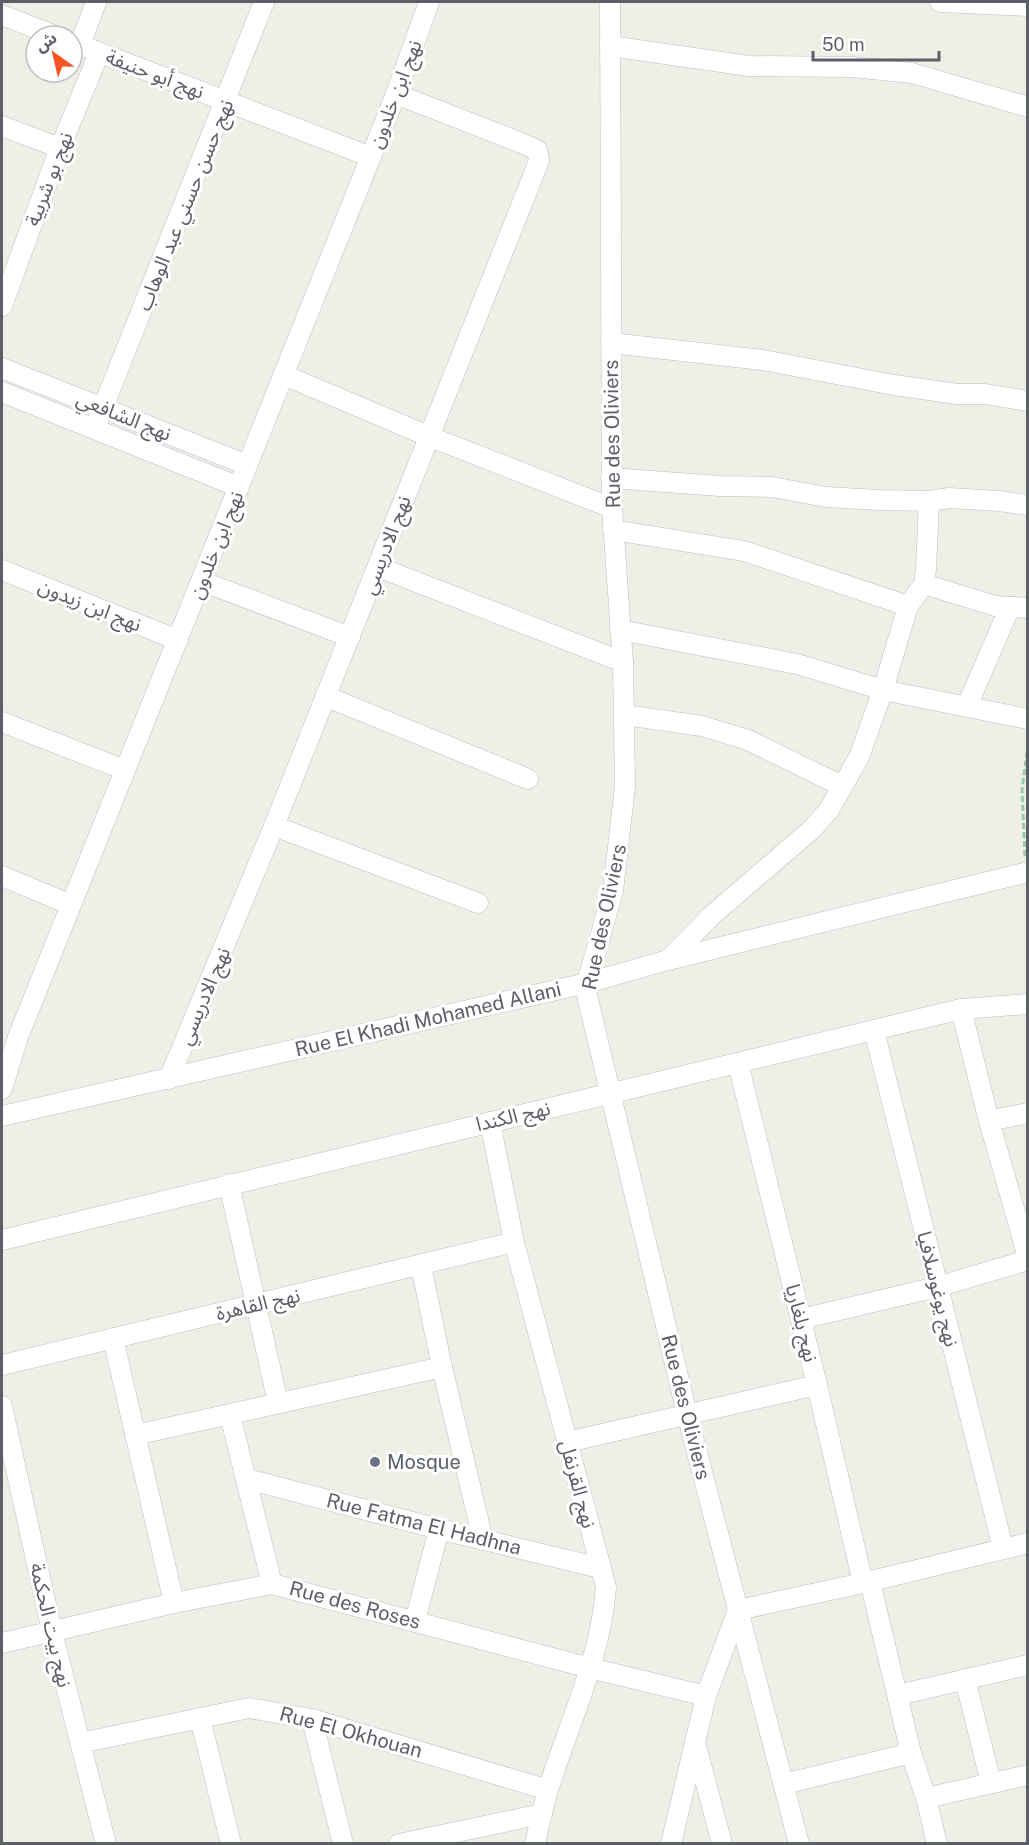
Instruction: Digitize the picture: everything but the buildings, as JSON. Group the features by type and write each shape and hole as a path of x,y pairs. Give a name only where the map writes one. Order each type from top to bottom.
{"street":[{"path":"84,27 96,2"},
{"name":"نهج حسن حسني عبد الوهاب","path":"95,428 264,2"},
{"name":"نهج ابن خلدون","path":"2,1089 10,1034 71,905 371,158 429,2"},
{"name":"Rue des Oliviers","path":"610,2 612,508 623,663 625,786 615,879 587,983 589,1008 687,1413 799,1844"},
{"path":"940,2 1028,6"},
{"path":"2,15 25,24"},
{"path":"610,45 749,66 853,67 912,73 1028,107"},
{"name":"نهج أبو حنيفة","path":"84,47 371,158"},
{"name":"نهج بو شربية","path":"2,306 60,147 99,52"},
{"name":"نهج الادريسي","path":"169,1079 350,637 539,161 537,150 396,94"},
{"path":"2,126 60,147"},
{"path":"611,343 763,360 894,385 957,394 985,394 1028,402"},
{"name":"نهج الشافعي","path":"2,368 247,465"},
{"path":"284,375 428,436 612,508"},
{"name":"نهج الشافعي","path":"2,392 239,487"},
{"path":"612,478 720,486 772,487 826,497 928,501 949,498 1028,505"},
{"path":"668,960 711,916 811,830 829,810 859,757 883,690 908,606 924,584 928,501"},
{"path":"613,530 744,551 908,606"},
{"path":"378,567 623,663"},
{"name":"نهج ابن زيدون","path":"2,570 178,640"},
{"path":"201,581 350,637"},
{"path":"924,584 995,606 1022,606 967,706"},
{"path":"620,630 797,664 883,690 1028,719"},
{"path":"325,696 528,779"},
{"path":"625,715 702,726 748,740 842,786"},
{"path":"2,722 125,770"},
{"path":"274,825 478,903"},
{"name":"Rue El Khadi Mohamed Allani","path":"2,1116 587,983 668,960 1027,872"},
{"path":"2,876 71,905"},
{"name":"نهج الكندا","path":"2,1240 961,1009 1028,1004"},
{"path":"801,1319 937,1287 1028,1259 989,1121 961,1009"},
{"name":"نهج يوغوسلافيا","path":"874,1030 1004,1548"},
{"name":"نهج بلغاريا","path":"738,1063 866,1583 937,1844"},
{"path":"989,1121 1028,1113"},
{"name":"نهج القرنفل","path":"490,1122 514,1242 606,1587 604,1614 590,1668 548,1790 535,1844"},
{"path":"229,1184 278,1403"},
{"name":"نهج القاهرة","path":"2,1365 514,1242"},
{"path":"421,1266 442,1367 483,1540"},
{"path":"113,1338 174,1603"},
{"path":"135,1435 442,1367"},
{"path":"567,1442 817,1385"},
{"name":"نهج بيت الحكمة","path":"2,1406 52,1632 106,1844"},
{"path":"230,1415 272,1584"},
{"name":"Rue Fatma El Hadhna","path":"247,1479 600,1568"},
{"path":"415,1621 439,1529"},
{"path":"671,1844 706,1696 738,1610 866,1583 1028,1543"},
{"name":"Rue des Roses","path":"2,1643 174,1603 272,1584 590,1668 706,1696"},
{"path":"898,1695 1028,1665"},
{"path":"965,1679 992,1783"},
{"name":"Rue El Okhouan","path":"80,1743 249,1708 312,1719 548,1790"},
{"path":"200,1718 231,1844"},
{"path":"312,1719 343,1844"},
{"path":"694,1740 723,1844"},
{"path":"784,1784 911,1753"},
{"path":"926,1798 1028,1775"},
{"path":"399,1844 542,1814"}],"path":[{"path":"1027,872 1022,790 1028,744"}],"place":[{"name":"Mosque","path":"375,1462"}]}
